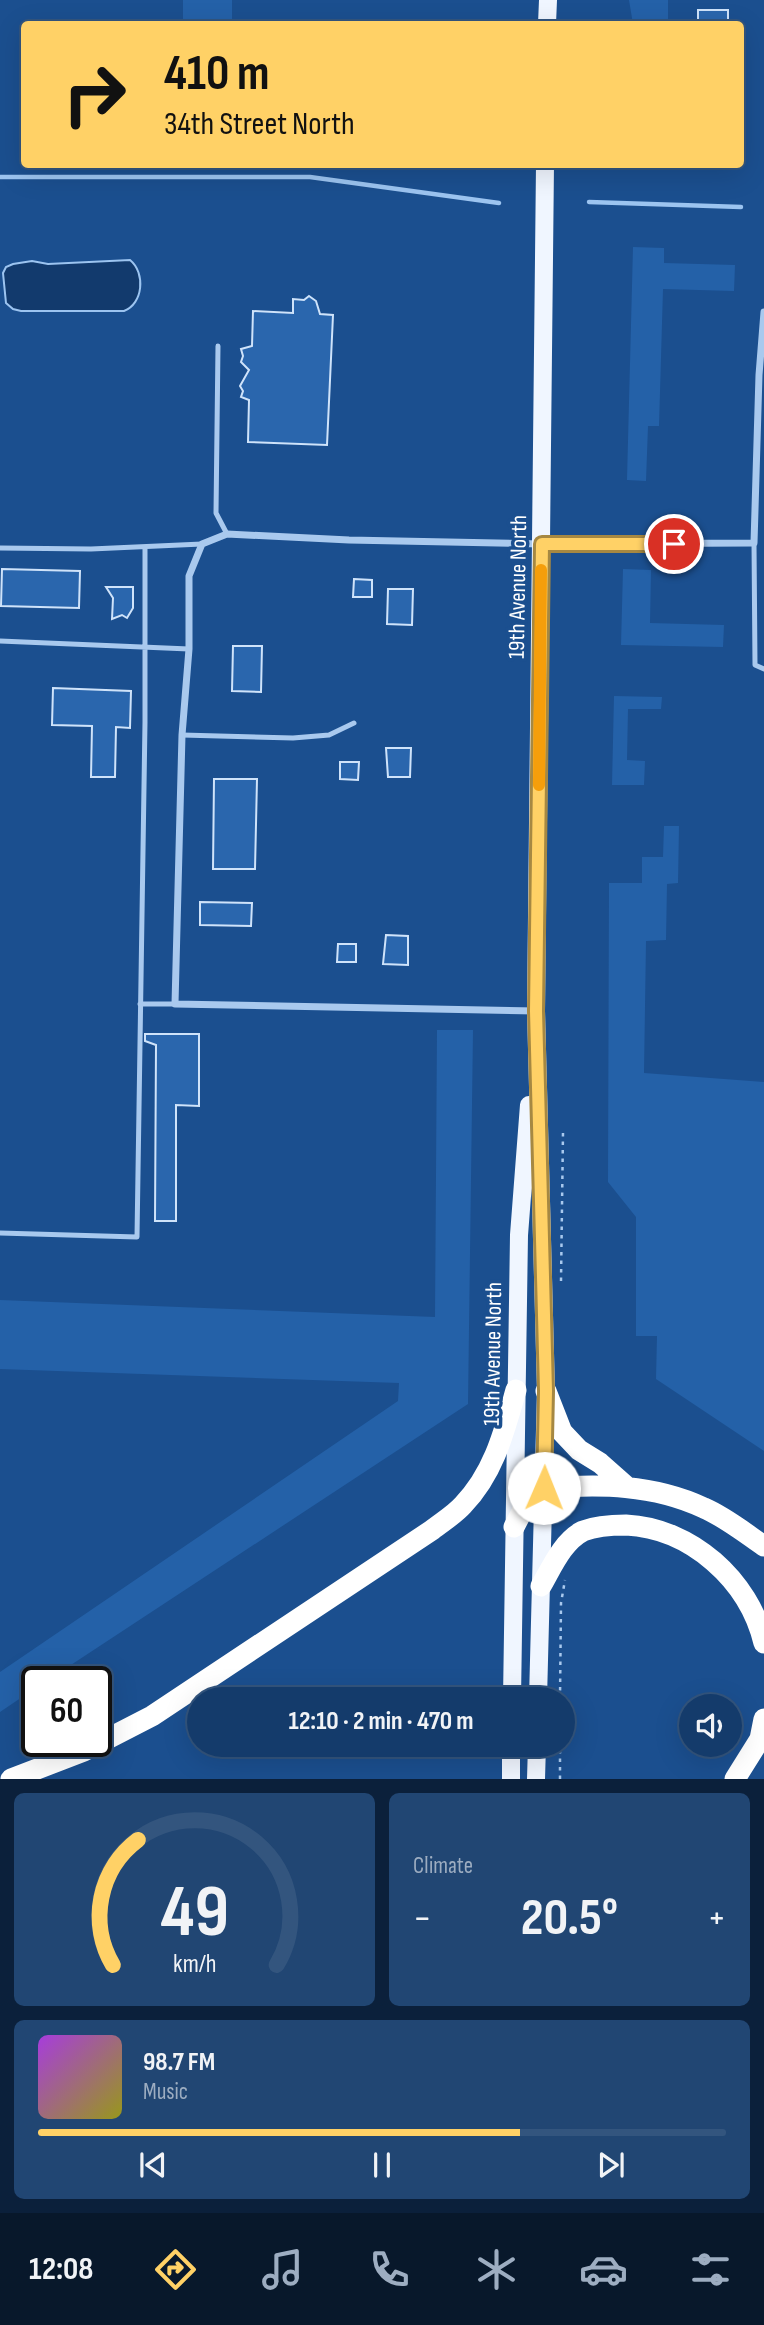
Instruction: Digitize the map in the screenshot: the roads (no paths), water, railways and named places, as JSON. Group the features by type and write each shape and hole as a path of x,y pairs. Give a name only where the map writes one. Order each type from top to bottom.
{"highway":[{"path":"11,1779 84,1751 152,1716 432,1530 462,1507 484,1479 499,1447 516,1390"},
{"path":"546,1391 562,1432 579,1450 600,1463 626,1486"},
{"path":"514,1527 524,1508 544,1488 626,1486 667,1493 706,1508 764,1545"},
{"path":"541,1586 560,1552 582,1531 612,1525 644,1526 703,1551 731,1579 750,1606 764,1643"},
{"path":"735,1779 760,1739 764,1719"}],"main road":[{"path":"547,21 548,0"},
{"name":"19th Avenue North","path":"538,1687 546,1391 536,1011 545,168"},
{"name":"19th Avenue North","path":"512,1687 519,1235 536,1011"},
{"path":"511,1757 511,1777"},
{"path":"536,1776 537,1757"}],"street":[{"path":"536,1011 175,1004 189,576 202,544 227,534 349,540 542,544 754,544 754,488 764,312"}],"lane":[{"path":"218,346 216,513 227,534"},
{"path":"754,488 764,488"},
{"path":"0,548 91,549 202,544"},
{"path":"754,544 755,665 764,669"},
{"path":"0,1233 137,1237 145,547"},
{"path":"0,641 188,649"},
{"path":"182,735 293,738 329,735 354,723"},
{"path":"140,1004 175,1004"}],"waterway":[{"path":"0,177 310,177 499,203"},
{"path":"589,202 741,207"}]}
